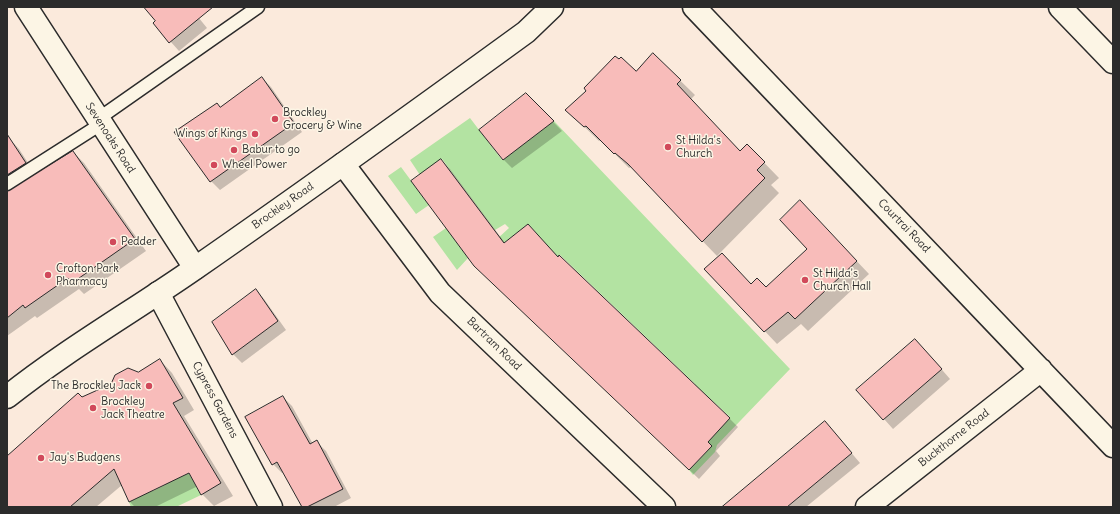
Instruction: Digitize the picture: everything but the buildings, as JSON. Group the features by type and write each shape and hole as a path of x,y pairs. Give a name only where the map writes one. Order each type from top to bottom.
{"street":[{"name":"Sevenoaks Road","path":"26,7 195,268"},
{"name":"Brockley Road","path":"7,397 38,372 195,268 342,164 526,32 552,7"},
{"name":"Courtrai Road","path":"694,7 1113,446"},
{"path":"1060,7 1113,62"},
{"name":"Bartram Road","path":"342,164 440,292 664,507"},
{"name":"Cypress Gardens","path":"158,293 271,507"},
{"name":"Buckthorne Road","path":"867,507 1041,370"}],"lane":[{"path":"7,184 100,122 258,7"}],"green space":[{"path":"470,118 502,160 554,121 790,369 717,445 715,452 693,475 689,470 712,446 707,442 730,417 704,393 682,416 672,408 695,384 560,255 536,277 539,236 528,224 502,245 496,240 509,228 505,224 495,230 442,159 420,175 410,160"},
{"path":"401,167 429,205 416,214 388,176"},
{"path":"446,228 468,258 457,270 433,237"},
{"path":"168,436 201,495 176,507 131,507 129,502 134,499 147,481 153,491 165,485"}],"place":[{"name":"Brockley Grocery & Wine","path":"275,119"},
{"name":"Wings of Kings","path":"255,134"},
{"name":"St Hilda's Church","path":"668,147"},
{"name":"Babur to go","path":"234,150"},
{"name":"Wheel Power","path":"214,165"},
{"name":"Pedder","path":"113,242"},
{"name":"Crofton Park Pharmacy","path":"48,275"},
{"name":"St Hilda's Church Hall","path":"805,280"},
{"name":"The Brockley Jack","path":"149,386"},
{"name":"Brockley Jack Theatre","path":"93,408"},
{"name":"Jay's Budgens","path":"41,458"}]}
